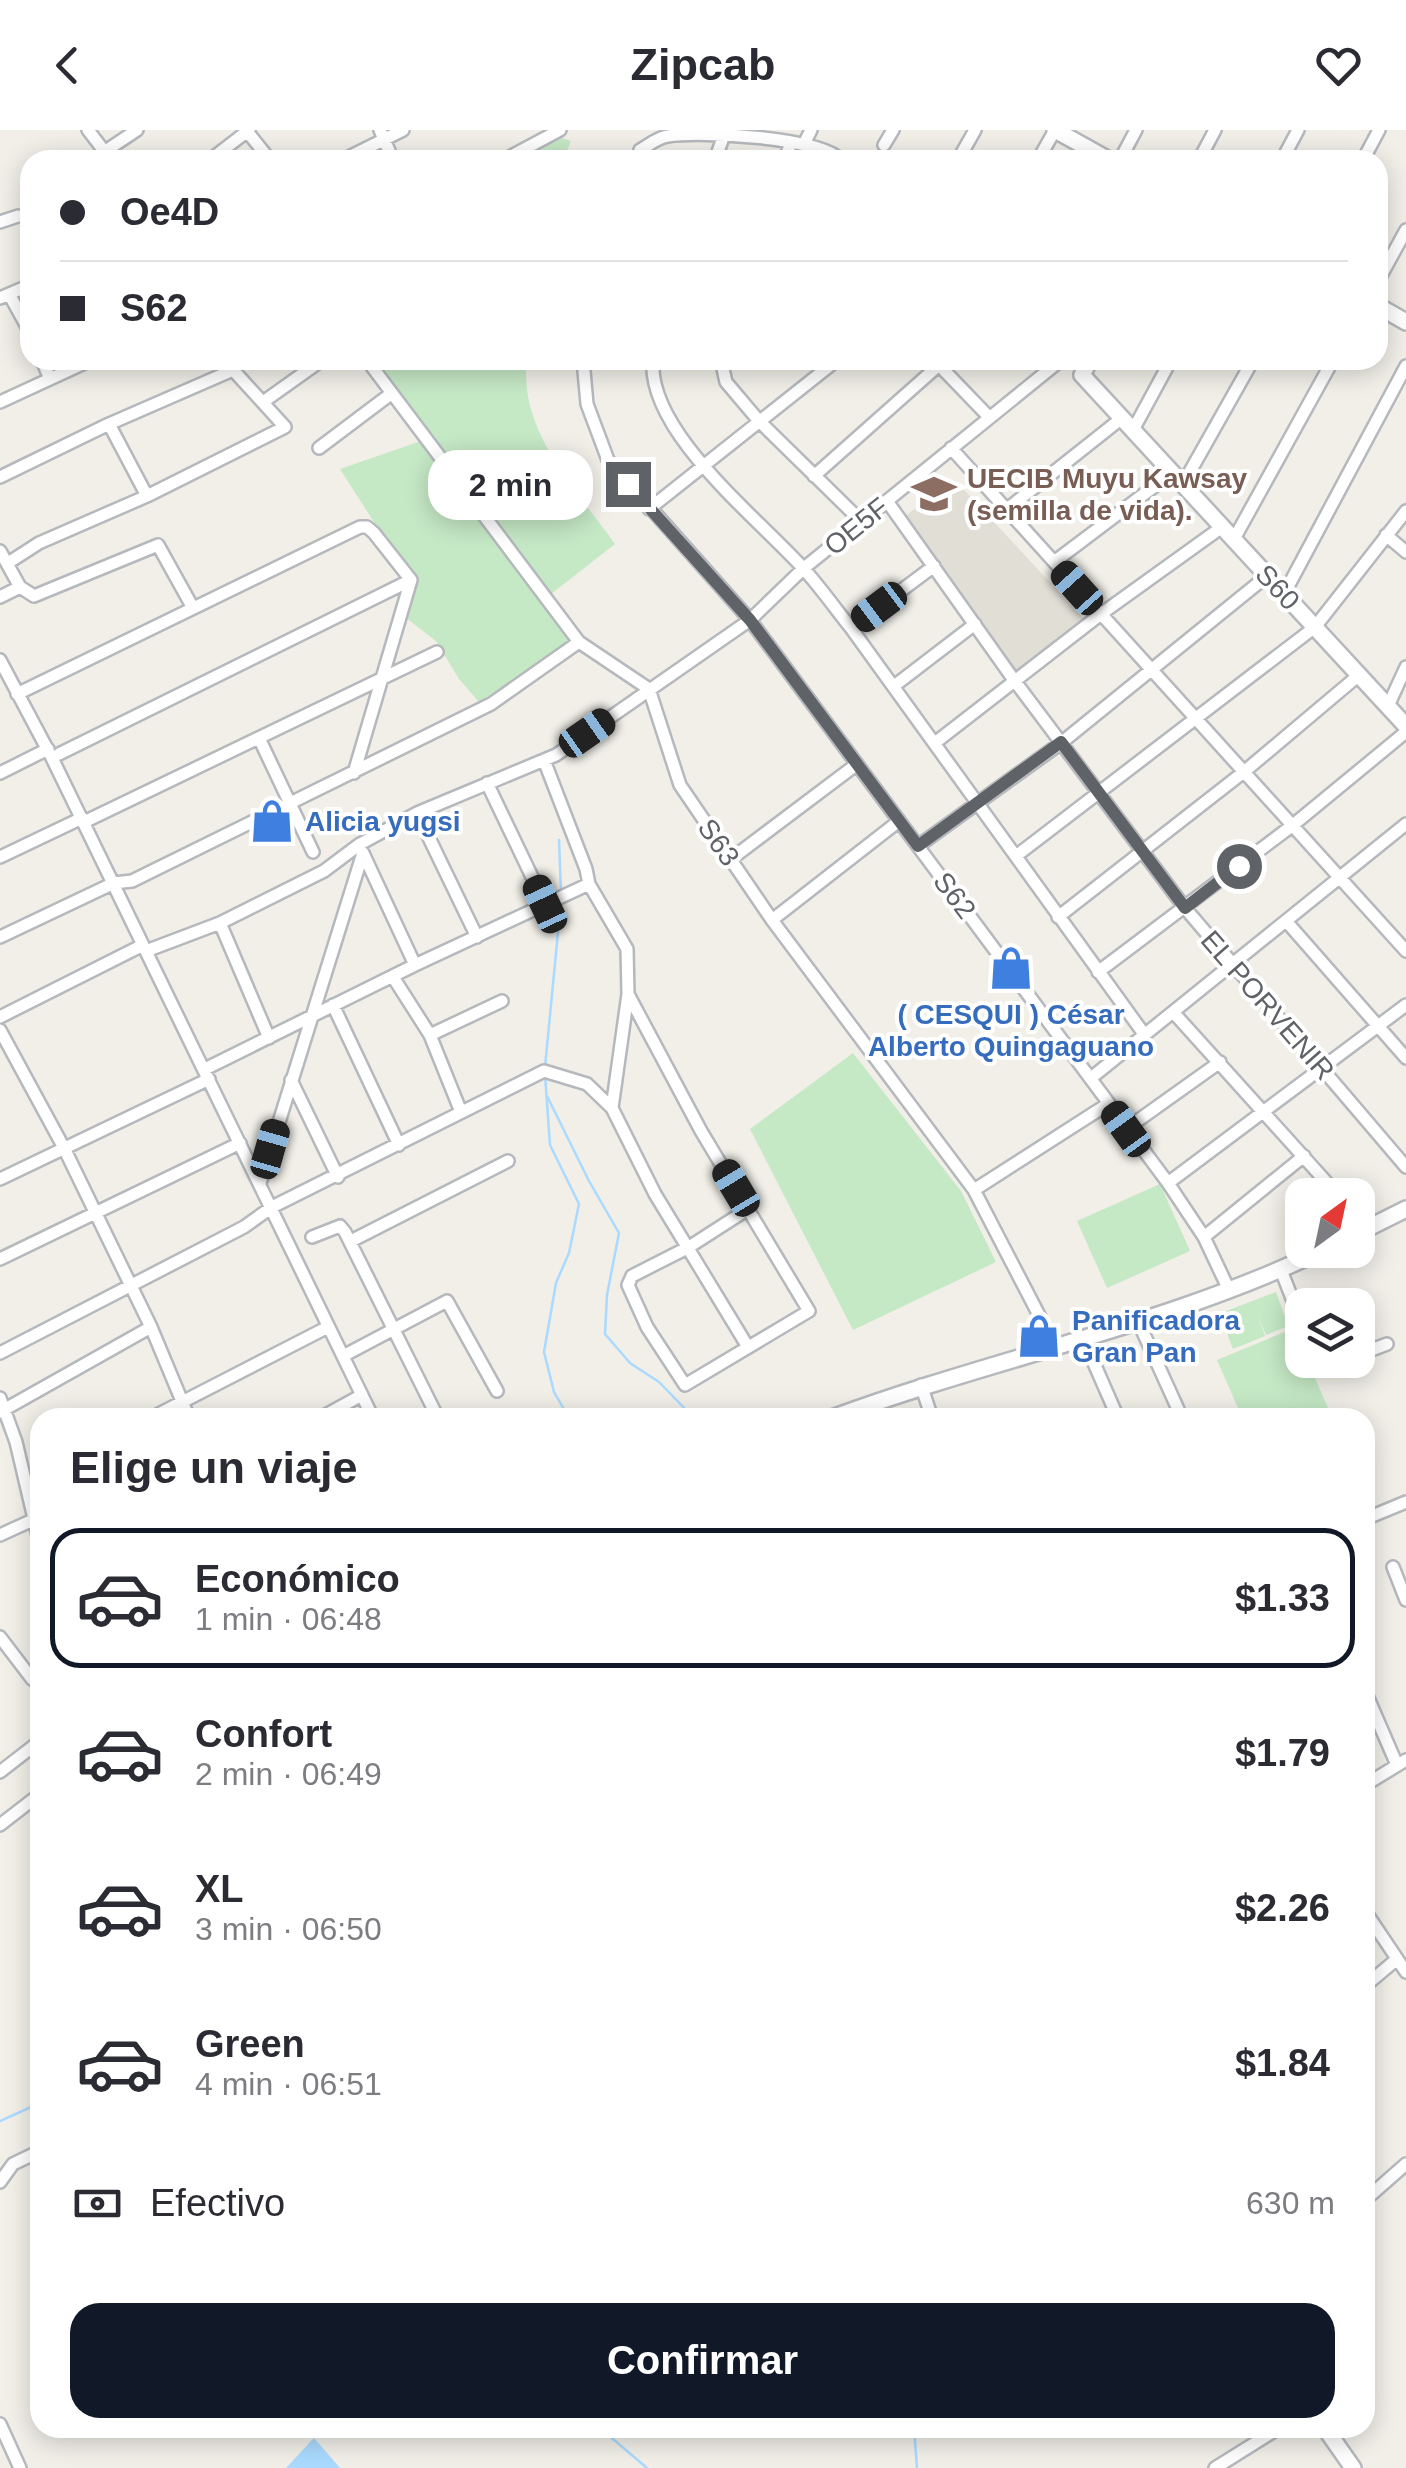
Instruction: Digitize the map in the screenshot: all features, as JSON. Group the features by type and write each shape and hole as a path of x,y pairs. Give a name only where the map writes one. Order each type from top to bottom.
{"street":[{"path":"114,150 137,130"},
{"path":"222,150 247,130 262,150"},
{"path":"359,150 382,135 404,130"},
{"path":"534,136 560,130"},
{"path":"793,150 812,130"},
{"path":"884,145 893,130"},
{"path":"1055,130 1091,150"},
{"path":"719,150 724,135"},
{"path":"640,150 666,136 724,135 798,143 822,150"},
{"path":"0,222 18,216"},
{"path":"1388,263 1406,230"},
{"path":"4,296 20,318"},
{"path":"1284,594 1406,366"},
{"path":"46,370 50,379"},
{"path":"0,402 69,370"},
{"path":"0,478 109,424 233,370 285,427 146,496 39,543 8,562"},
{"path":"263,402 308,370"},
{"path":"374,370 580,642 649,689"},
{"name":"S62","path":"584,370 586,404 608,460 750,620 1168,1183 1204,1237 1229,1290"},
{"path":"655,370 662,403 702,466 804,568 851,628 1144,1034"},
{"path":"724,370 726,382 759,421 861,522"},
{"path":"649,509 823,370"},
{"path":"814,476 929,370"},
{"path":"944,370 990,416"},
{"name":"OE5F","path":"0,1017 145,948 220,923 324,871 417,813 544,760 750,620 804,568 1047,370"},
{"name":"S60","path":"1088,370 1127,424 1406,729"},
{"path":"1006,510 1127,424 1164,370"},
{"path":"1054,562 1178,479 1247,370"},
{"path":"1234,540 1328,370"},
{"path":"319,448 392,393"},
{"path":"109,424 146,496"},
{"path":"950,448 1406,950"},
{"name":"EL PORVENIR","path":"887,501 1014,680 1185,908 1406,1168"},
{"path":"1016,856 1315,627 1406,510"},
{"path":"10,689 122,646 360,527 374,532 412,580"},
{"path":"936,742 1101,614 1222,527"},
{"path":"1386,535 1406,552"},
{"path":"0,550 26,594 40,595 158,545 193,608"},
{"path":"851,628 934,566"},
{"path":"918,846 1061,742 1267,576"},
{"path":"354,773 412,580"},
{"path":"0,773 54,752 412,580"},
{"path":"0,597 20,587"},
{"path":"894,686 974,624"},
{"path":"0,936 114,883 132,880 492,704 580,642"},
{"path":"0,856 436,652"},
{"path":"0,660 10,689 54,752 83,820 368,1408"},
{"path":"1388,706 1406,667"},
{"path":"1058,917 1245,772 1359,676"},
{"name":"S63","path":"649,689 680,785 772,920 974,1190 1055,1346"},
{"path":"1098,972 1293,825 1406,729"},
{"path":"259,738 313,852"},
{"path":"544,760 586,869 588,884 627,948 628,994 612,1108"},
{"path":"731,858 857,764"},
{"path":"487,783 545,904"},
{"path":"417,813 477,937"},
{"path":"772,920 899,821"},
{"path":"1091,1078 1404,829"},
{"path":"361,849 414,965"},
{"path":"260,1184 361,849"},
{"path":"0,1179 310,1017 588,884"},
{"path":"1286,921 1406,1058"},
{"path":"220,923 269,1038"},
{"path":"393,977 430,1035 461,1112"},
{"path":"628,994 701,1132 748,1209 809,1311 685,1385 648,1328 628,1285 632,1276 689,1247 748,1209"},
{"path":"430,1035 502,1001"},
{"path":"1168,1183 1406,1005"},
{"path":"333,1006 399,1145"},
{"path":"1173,1012 1323,1178"},
{"path":"0,1030 64,1148 186,1408"},
{"path":"1126,1129 1220,1062"},
{"path":"0,1353 244,1226 272,1207 544,1071 587,1084 612,1108 655,1194 748,1348"},
{"path":"291,1080 338,1177"},
{"path":"974,1190 1108,1104"},
{"path":"0,1259 240,1143"},
{"path":"1204,1237 1304,1156"},
{"path":"351,1241 508,1161"},
{"path":"1375,1221 1406,1209"},
{"path":"312,1237 340,1226 351,1241 433,1408"},
{"path":"859,1408 921,1385 1138,1321 1285,1268"},
{"path":"1281,1270 1288,1288"},
{"path":"343,1356 446,1301 497,1391"},
{"path":"1138,1321 1177,1408"},
{"path":"30,1500 2,1406 151,1327"},
{"path":"170,1408 328,1327"},
{"path":"1084,1338 1114,1408"},
{"path":"1375,1349 1387,1344"},
{"path":"921,1385 929,1408"},
{"path":"339,1408 362,1396"},
{"path":"26,1481 30,1479"},
{"path":"1375,1515 1406,1502"},
{"path":"0,1535 30,1520"},
{"path":"1393,1567 1406,1600"},
{"path":"0,1637 30,1676"},
{"path":"1375,1709 1402,1762 1375,1779"},
{"path":"0,1772 30,1750"},
{"path":"0,1825 30,1802"},
{"path":"1375,1926 1406,1972"},
{"path":"1375,1978 1397,1959"},
{"path":"0,2182 13,2164 30,2156"},
{"path":"1375,2191 1406,2164"},
{"path":"0,2424 20,2468"},
{"path":"1215,2468 1263,2438"},
{"path":"1332,2438 1352,2468"}],"shaded area":[{"path":"955,480 1085,620 1017,672 905,516"}],"green space":[{"path":"561,138 571,141 567,150 536,150"},
{"path":"382,370 527,370 531,411 541,435 615,544 551,594"},
{"path":"421,441 572,640 479,702 459,679 436,641 401,614 411,580 340,469"},
{"path":"853,1053 961,1191 996,1262 853,1330 750,1129"},
{"path":"1160,1184 1190,1251 1107,1288 1077,1221"},
{"path":"1276,1292 1285,1327 1266,1335 1258,1316 1265,1336 1233,1349 1225,1328 1231,1325 1226,1311"},
{"path":"1285,1332 1285,1378 1315,1378 1328,1408 1238,1408 1217,1360"}],"water":[{"path":"314,2438 340,2468 286,2468"}],"waterway":[{"path":"559,840 561,893"},
{"path":"545,1067 561,901"},
{"path":"545,1075 550,1145 579,1204 569,1253 556,1283 544,1352 554,1392 563,1408"},
{"path":"547,1096 619,1233 607,1295 605,1334 630,1363 659,1382 684,1408"},
{"path":"0,2121 30,2108"},
{"path":"612,2438 647,2468"},
{"path":"915,2438 917,2468"}],"place":[{"name":"UECIB Muyu Kawsay (semilla de vida).","path":"934,494"},
{"name":"Alicia yugsi","path":"272,821"},
{"name":"( CESQUI ) César Alberto Quingaguano","path":"1011,968"},
{"name":"Panificadora Gran Pan","path":"1039,1336"}],"route":[{"path":"628,484 750,620 918,846 1061,742 1185,908 1239,866"}]}
